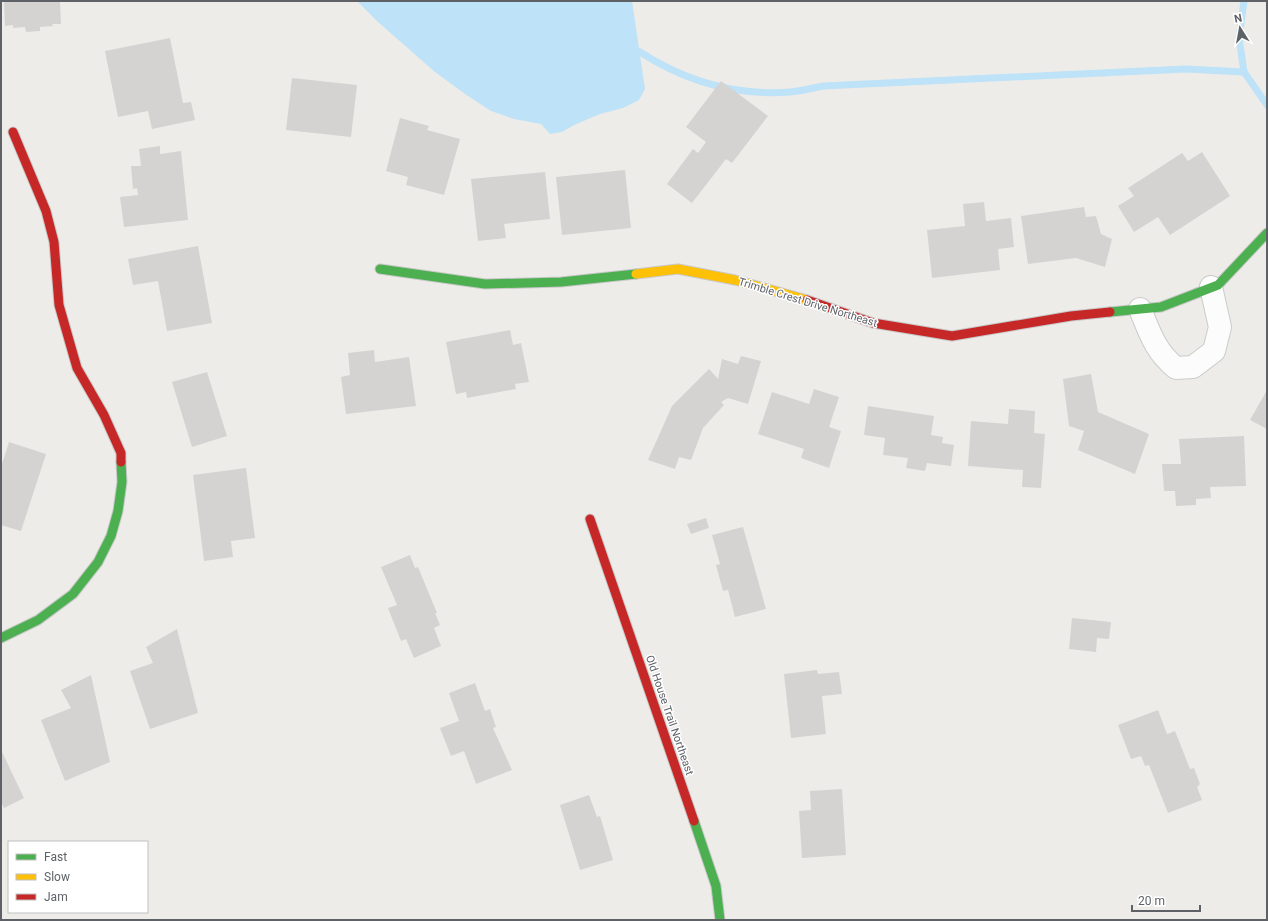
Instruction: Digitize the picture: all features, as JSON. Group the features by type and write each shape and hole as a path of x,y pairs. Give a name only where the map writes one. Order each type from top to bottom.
{"street":[{"path":"1,638 38,620 73,594 98,562 111,536 118,511 122,482 121,453 104,415 77,368 59,305 54,242 48,219 14,132"},
{"name":"Trimble Crest Drive Northeast","path":"380,269 485,284 561,282 678,269 735,280 802,299 873,323 952,336 1071,316 1161,307 1218,285 1267,233"},
{"path":"1140,309 1157,348 1166,360 1176,368 1193,366 1214,351 1220,327 1211,287"},
{"name":"Old House Trail Northeast","path":"590,519 716,886 720,920"}],"water":[{"path":"357,1 632,1 645,89 639,100 623,108 600,114 562,132 550,134 541,124 514,119 491,111 465,94 435,72 378,22"}],"building":[{"path":"4,1 60,1 61,24 52,24 53,26 40,27 40,31 26,32 25,27 13,28 13,25 5,26"},
{"path":"170,38 183,103 191,102 195,120 152,129 148,111 118,117 105,51"},
{"path":"292,78 357,85 351,137 286,130"},
{"path":"721,81 768,116 732,163 726,159 692,203 667,184 693,149 698,153 706,142 686,127"},
{"path":"400,118 429,126 427,130 460,139 444,195 406,185 408,177 386,171"},
{"path":"160,146 160,154 181,151 188,220 124,227 120,197 138,195 137,188 133,189 131,166 141,166 139,149"},
{"path":"1202,152 1230,196 1170,235 1158,217 1134,232 1118,206 1134,196 1128,188 1182,153 1188,161"},
{"path":"625,170 631,228 562,235 556,177"},
{"path":"545,172 550,219 504,224 506,238 478,241 471,179"},
{"path":"984,202 986,221 1011,218 1014,247 998,249 1000,270 932,278 927,230 965,226 963,204"},
{"path":"1084,207 1086,217 1096,216 1101,234 1112,239 1105,267 1076,258 1028,264 1021,216"},
{"path":"198,246 212,323 167,331 158,281 133,285 128,259"},
{"path":"510,330 513,345 521,343 529,382 515,384 516,389 467,398 466,392 456,394 446,342"},
{"path":"374,350 375,362 409,357 416,406 346,414 341,377 350,375 348,353"},
{"path":"741,356 761,361 748,404 728,398 721,402 724,405 703,428 691,460 679,457 675,469 648,460 672,406 709,369 718,379 722,359 738,364"},
{"path":"207,372 227,436 192,447 172,382"},
{"path":"1091,374 1098,412 1149,434 1135,474 1078,450 1084,431 1069,426 1063,379"},
{"path":"814,389 839,397 829,427 841,431 829,468 801,458 804,449 758,434 772,392 809,404"},
{"path":"1267,390 1267,429 1250,420"},
{"path":"868,406 934,416 931,435 943,437 942,443 954,445 951,466 927,463 925,471 906,468 908,458 883,455 885,438 864,435"},
{"path":"1009,409 1035,411 1034,433 1045,434 1041,488 1022,487 1023,470 968,466 971,421 1008,424"},
{"path":"1244,436 1246,486 1210,487 1211,498 1196,499 1196,505 1176,506 1175,491 1164,491 1162,464 1181,464 1179,439"},
{"path":"9,442 46,454 21,531 1,525 1,467"},
{"path":"246,468 255,538 231,541 233,557 204,561 193,475"},
{"path":"706,518 709,528 691,534 687,524"},
{"path":"743,527 766,609 735,617 728,590 723,591 716,565 720,564 712,535"},
{"path":"410,555 415,568 418,567 437,613 435,613 440,625 434,628 441,646 414,658 406,639 401,641 388,608 397,605 381,567"},
{"path":"1072,618 1111,622 1109,639 1097,638 1096,652 1069,649"},
{"path":"177,629 198,713 150,729 130,671 153,663 146,647"},
{"path":"817,670 818,674 839,672 842,694 822,696 826,734 791,738 784,674"},
{"path":"91,675 110,762 65,781 41,720 71,708 61,690"},
{"path":"475,683 485,711 490,709 496,727 493,728 512,770 476,784 464,751 451,756 440,728 459,721 449,693"},
{"path":"1158,710 1167,734 1175,731 1190,769 1194,768 1200,784 1197,787 1202,800 1168,813 1149,765 1145,766 1141,756 1131,759 1118,725"},
{"path":"1,750 24,798 4,808 1,802"},
{"path":"842,789 846,855 802,858 799,811 811,810 810,791"},
{"path":"589,795 597,817 600,816 613,860 580,870 560,805"}],"waterway":[{"path":"1244,1 1239,38 1244,72 1267,105"},
{"path":"640,52 675,71 712,84 750,92 770,93 794,92 823,86 1186,69 1244,72"}],"traffic: fast":[{"path":"1110,312 1161,307 1218,285 1267,233"},
{"path":"380,269 485,284 561,282 636,274"},
{"path":"1,638 38,620 73,594 98,562 111,536 118,511 122,482 121,462"},
{"path":"694,821 716,886 720,920"}],"traffic: slow":[{"path":"636,274 678,269 735,280 807,300"}],"traffic: jam":[{"path":"13,132 46,211 54,242 59,305 77,368 104,415 121,453 121,462"},
{"path":"807,300 873,323 952,336 1071,316 1110,312"},
{"path":"590,519 694,821"}]}
